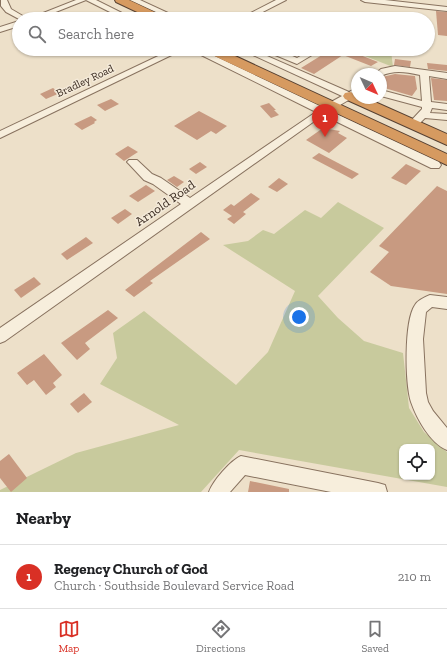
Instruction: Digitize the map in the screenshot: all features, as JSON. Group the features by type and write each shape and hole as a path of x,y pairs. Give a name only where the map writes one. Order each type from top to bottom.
{"highway":[{"path":"104,0 130,12"},
{"path":"120,0 146,12"},
{"path":"228,56 340,101 418,120 447,140"},
{"path":"242,56 340,101 444,160"}],"street":[{"path":"50,12 83,0"},
{"path":"90,0 115,12"},
{"path":"134,0 161,12"},
{"path":"257,12 282,0"},
{"path":"365,0 447,5"},
{"path":"399,0 407,3 447,9"},
{"path":"4,2 5,7 12,13"},
{"path":"0,30 12,26"},
{"name":"Bradley Road","path":"0,135 165,56"},
{"path":"213,56 340,101"},
{"path":"261,56 340,101"},
{"path":"285,56 297,61 306,56"},
{"path":"387,70 447,76"},
{"path":"418,120 427,110 424,73"},
{"path":"387,95 427,105 447,107"},
{"name":"Arnold Road","path":"0,336 340,101"},
{"path":"418,120 447,118"},
{"path":"133,162 148,177 157,181 190,204"},
{"path":"447,302 430,301 420,309 415,323 414,340 419,400 433,427 447,441"},
{"path":"218,492 241,465 378,492"}],"green space":[{"path":"365,56 392,56 393,67"},
{"path":"338,202 384,228 318,296 338,318 364,341 403,353 409,408 424,432 447,452 447,487 408,480 435,480 435,444 399,444 399,478 239,450 201,492 0,492 0,490 76,453 179,425 100,384 117,358 113,333 144,311 236,385 268,352 295,291 223,245 248,241 263,230 274,234 305,210 321,218"}],"building":[{"path":"436,11 447,12 447,36 438,35"},
{"path":"320,56 341,56 314,74 301,68"},
{"path":"346,56 363,56 378,62 371,66"},
{"path":"395,59 411,61 410,67 394,65"},
{"path":"427,63 447,65 447,71 428,69"},
{"path":"395,74 415,76 417,89 412,96 387,89 387,76"},
{"path":"431,78 447,80 447,101 434,100"},
{"path":"53,88 60,93 46,99 40,94"},
{"path":"111,99 119,104 105,111 97,105"},
{"path":"269,103 279,115 271,118 260,106"},
{"path":"199,111 227,126 216,134 211,131 197,140 174,126"},
{"path":"91,116 97,120 94,122 95,123 82,130 74,124"},
{"path":"323,128 340,131 338,133 347,138 329,153 306,140"},
{"path":"128,146 138,152 124,161 115,154"},
{"path":"319,153 359,174 352,179 312,158"},
{"path":"200,162 207,167 196,174 189,169"},
{"path":"406,164 421,171 406,185 391,178"},
{"path":"174,176 184,182 177,187 167,180"},
{"path":"279,178 288,184 277,192 268,187"},
{"path":"146,185 155,191 138,202 129,196"},
{"path":"437,186 447,191 447,294 391,286 370,272 389,252 379,246"},
{"path":"251,193 260,199 243,212 246,214 234,224 227,219 232,216 223,210 231,204 234,206"},
{"path":"125,209 132,214 118,224 111,218"},
{"path":"201,232 210,239 150,281 153,283 134,297 125,290"},
{"path":"86,237 93,243 67,260 61,254"},
{"path":"34,277 41,284 21,298 14,290"},
{"path":"108,310 118,318 85,343 90,349 77,360 61,343"},
{"path":"44,354 62,375 53,383 56,387 46,395 34,380 27,385 17,373"},
{"path":"84,393 92,402 78,413 70,404"},
{"path":"9,454 27,478 11,492 0,478 0,461"},
{"path":"250,481 289,489 289,492 248,492"}],"place":[{"name":"Regency Church of God","path":"325,137"}]}
